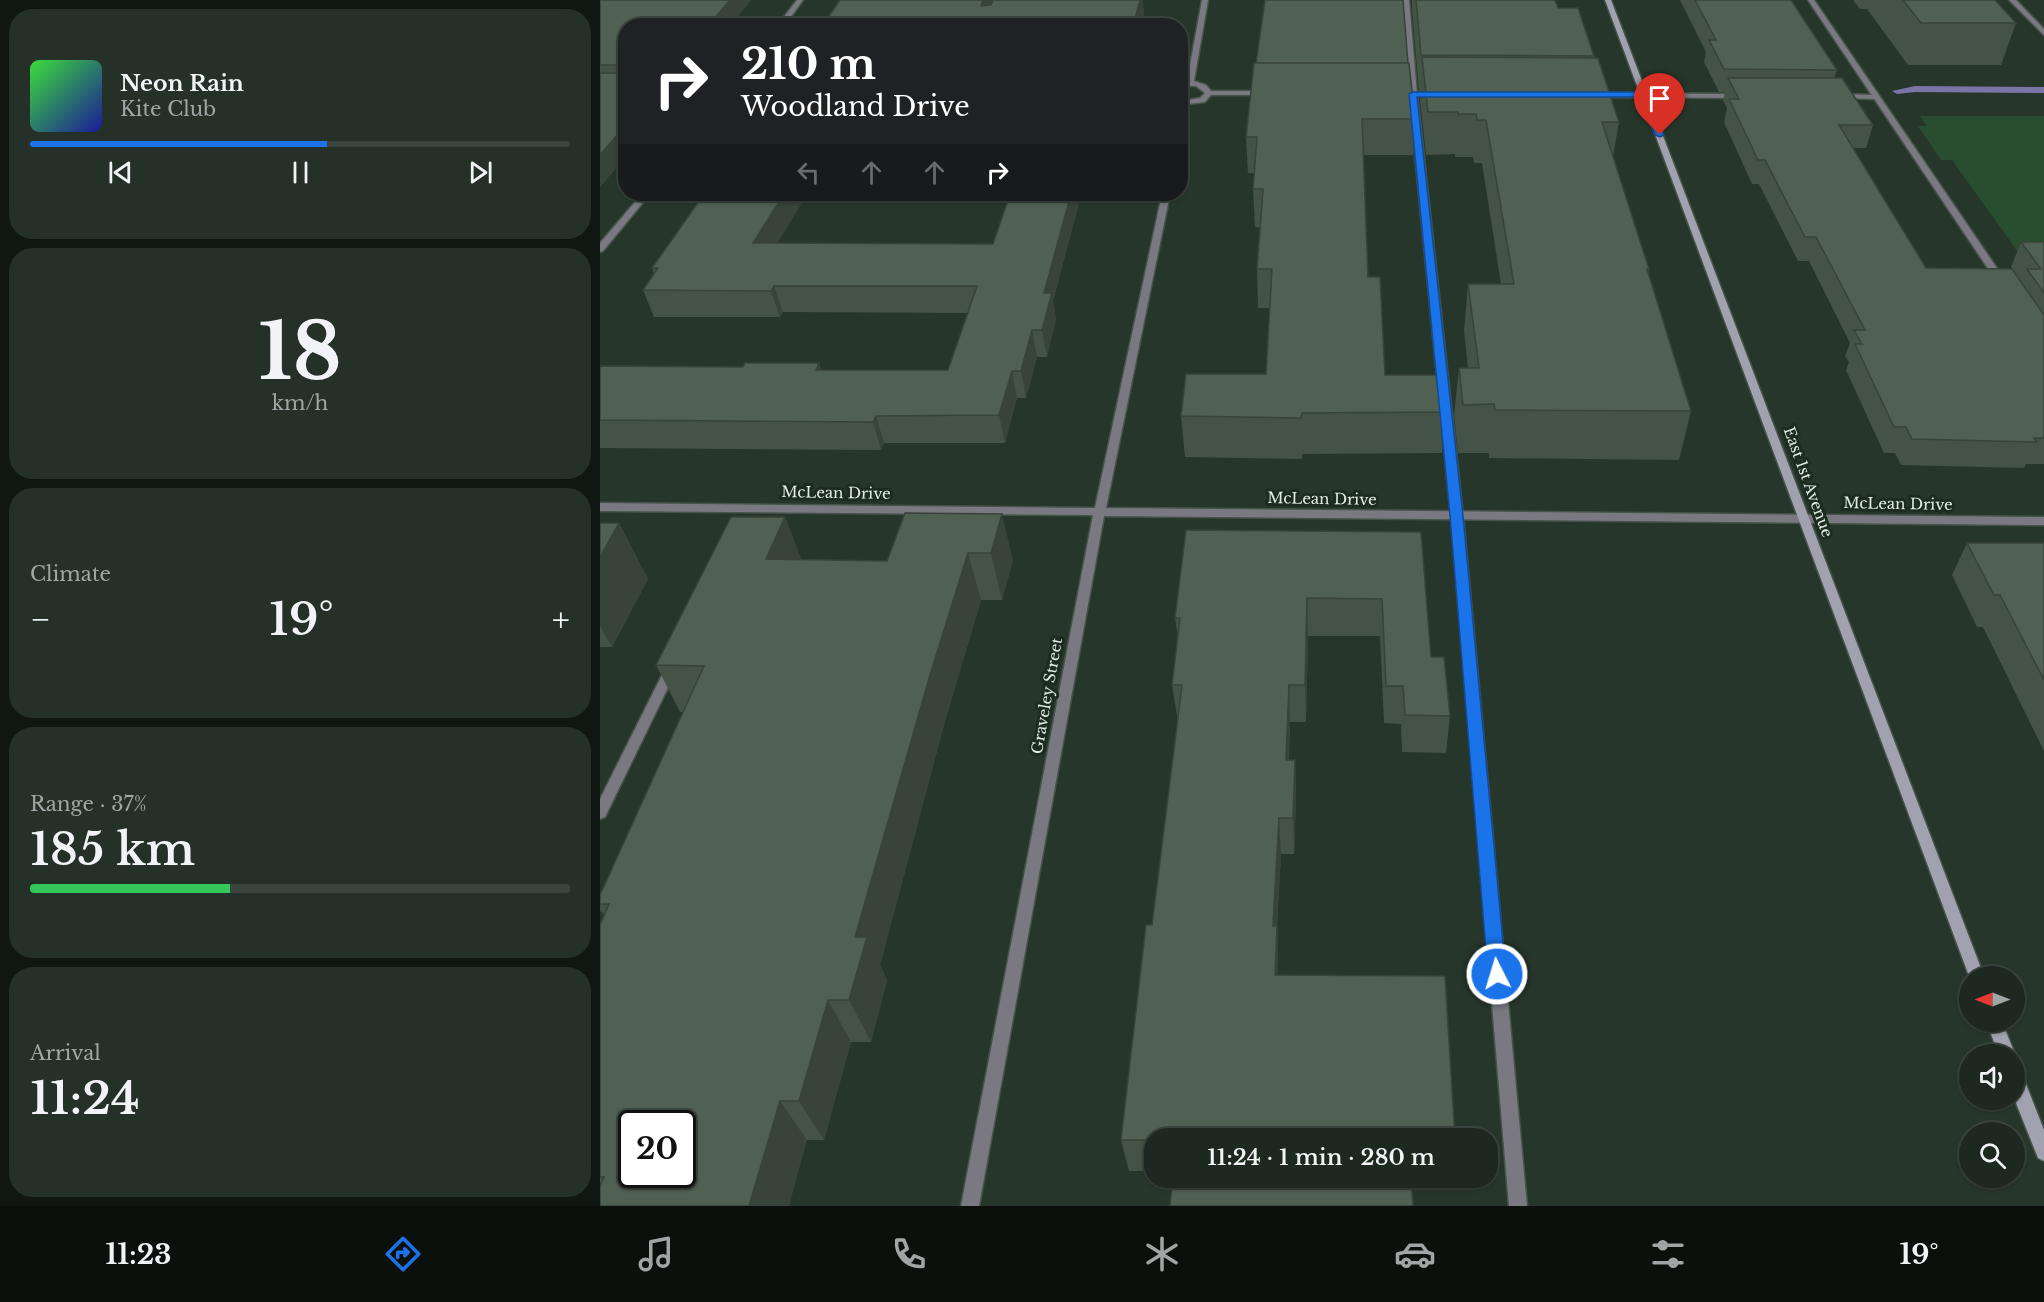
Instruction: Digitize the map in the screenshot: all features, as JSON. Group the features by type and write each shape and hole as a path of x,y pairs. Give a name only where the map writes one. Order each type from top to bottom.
{"main road":[{"name":"East 1st Avenue","path":"1608,0 1973,966"},
{"path":"2025,1103 2044,1152"}],"street":[{"path":"786,18 800,0"},
{"path":"1205,0 1190,83 1204,87 1209,93"},
{"path":"1406,0 1413,94 1456,516 1518,1206"},
{"path":"1811,0 2004,287"},
{"path":"2012,0 2044,33"},
{"path":"1188,102 1202,100 1209,93 1270,93"},
{"path":"1389,94 1447,94"},
{"path":"1584,94 1751,96"},
{"path":"1830,96 1875,97"},
{"path":"600,249 640,201"},
{"name":"Graveley Street","path":"970,1206 1099,511 1165,201"},
{"name":"McLean Drive","path":"600,507 2044,521"},
{"path":"741,526 750,507"},
{"path":"600,813 679,652"}],"green space":[{"path":"1920,116 2044,116 2044,252 2018,252 1952,160 1941,160 1918,126 1927,126"}],"building":[{"path":"600,0 730,0 715,18 618,18 618,65 600,65"},
{"path":"840,0 983,0 981,6 991,5 993,0 1140,0 1135,18 828,18"},
{"path":"1265,0 1403,0 1408,63 1256,63"},
{"path":"1416,0 1555,0 1558,8 1578,8 1594,56 1421,55"},
{"path":"1695,0 1791,0 1837,70 1724,69 1709,40 1716,40"},
{"path":"1903,0 1995,0 2016,23 1921,23"},
{"path":"1422,57 1598,58 1619,122 1602,122 1691,411 1495,410 1494,404 1463,405 1459,368 1479,368 1468,284 1514,284 1486,120 1477,120 1476,114 1428,112"},
{"path":"1254,63 1409,63 1415,119 1362,119 1368,277 1380,277 1385,375 1442,375 1446,412 1302,413 1301,418 1181,416 1186,374 1266,374 1272,269 1257,269 1263,189 1253,189 1257,137 1246,137"},
{"path":"600,73 618,73 618,134 600,155"},
{"path":"1728,78 1842,78 1873,125 1839,125 1926,268 2012,269 2044,315 2044,438 2034,438 2037,442 1912,439 1906,427 1894,427 1855,344 1862,344 1854,330 1865,330 1816,237 1805,237 1765,160 1758,160 1729,99 1739,99"},
{"path":"699,201 780,201 753,243 993,244 1008,201 1069,201 1044,293 1052,293 1042,330 1032,330 1021,371 1012,371 999,415 876,416 873,422 600,420 600,366 743,367 745,363 819,363 816,370 948,370 977,286 774,286 771,291 643,290 658,268 652,268"},
{"path":"2021,242 2044,242 2044,293 2027,269 2041,269"},
{"path":"905,513 1002,514 991,553 968,553 930,675 855,937 867,937 849,1000 828,1000 799,1101 780,1101 749,1206 600,1206 600,1186 604,1177 600,1177 600,925 609,904 600,904 600,895 704,666 656,665 731,517 785,517 766,559 887,561"},
{"path":"600,523 619,523 600,557"},
{"path":"1186,530 1421,532 1431,657 1444,657 1450,716 1405,715 1403,686 1386,686 1382,599 1307,598 1305,685 1289,685 1286,760 1295,760 1293,818 1279,818 1273,926 1277,926 1275,975 1445,976 1454,1128 1144,1128 1144,1140 1121,1140 1146,925 1152,925 1182,685 1172,685 1180,618 1175,618"},
{"path":"1967,543 2044,543 2044,680 2000,595 1994,595"},
{"path":"1172,1188 1412,1188 1413,1206 1170,1206"}],"waterway":[{"path":"1897,91 1915,89 2044,90"}],"route":[{"path":"1497,974 1456,516 1420,142 1413,94 1645,95 1660,135"}]}
